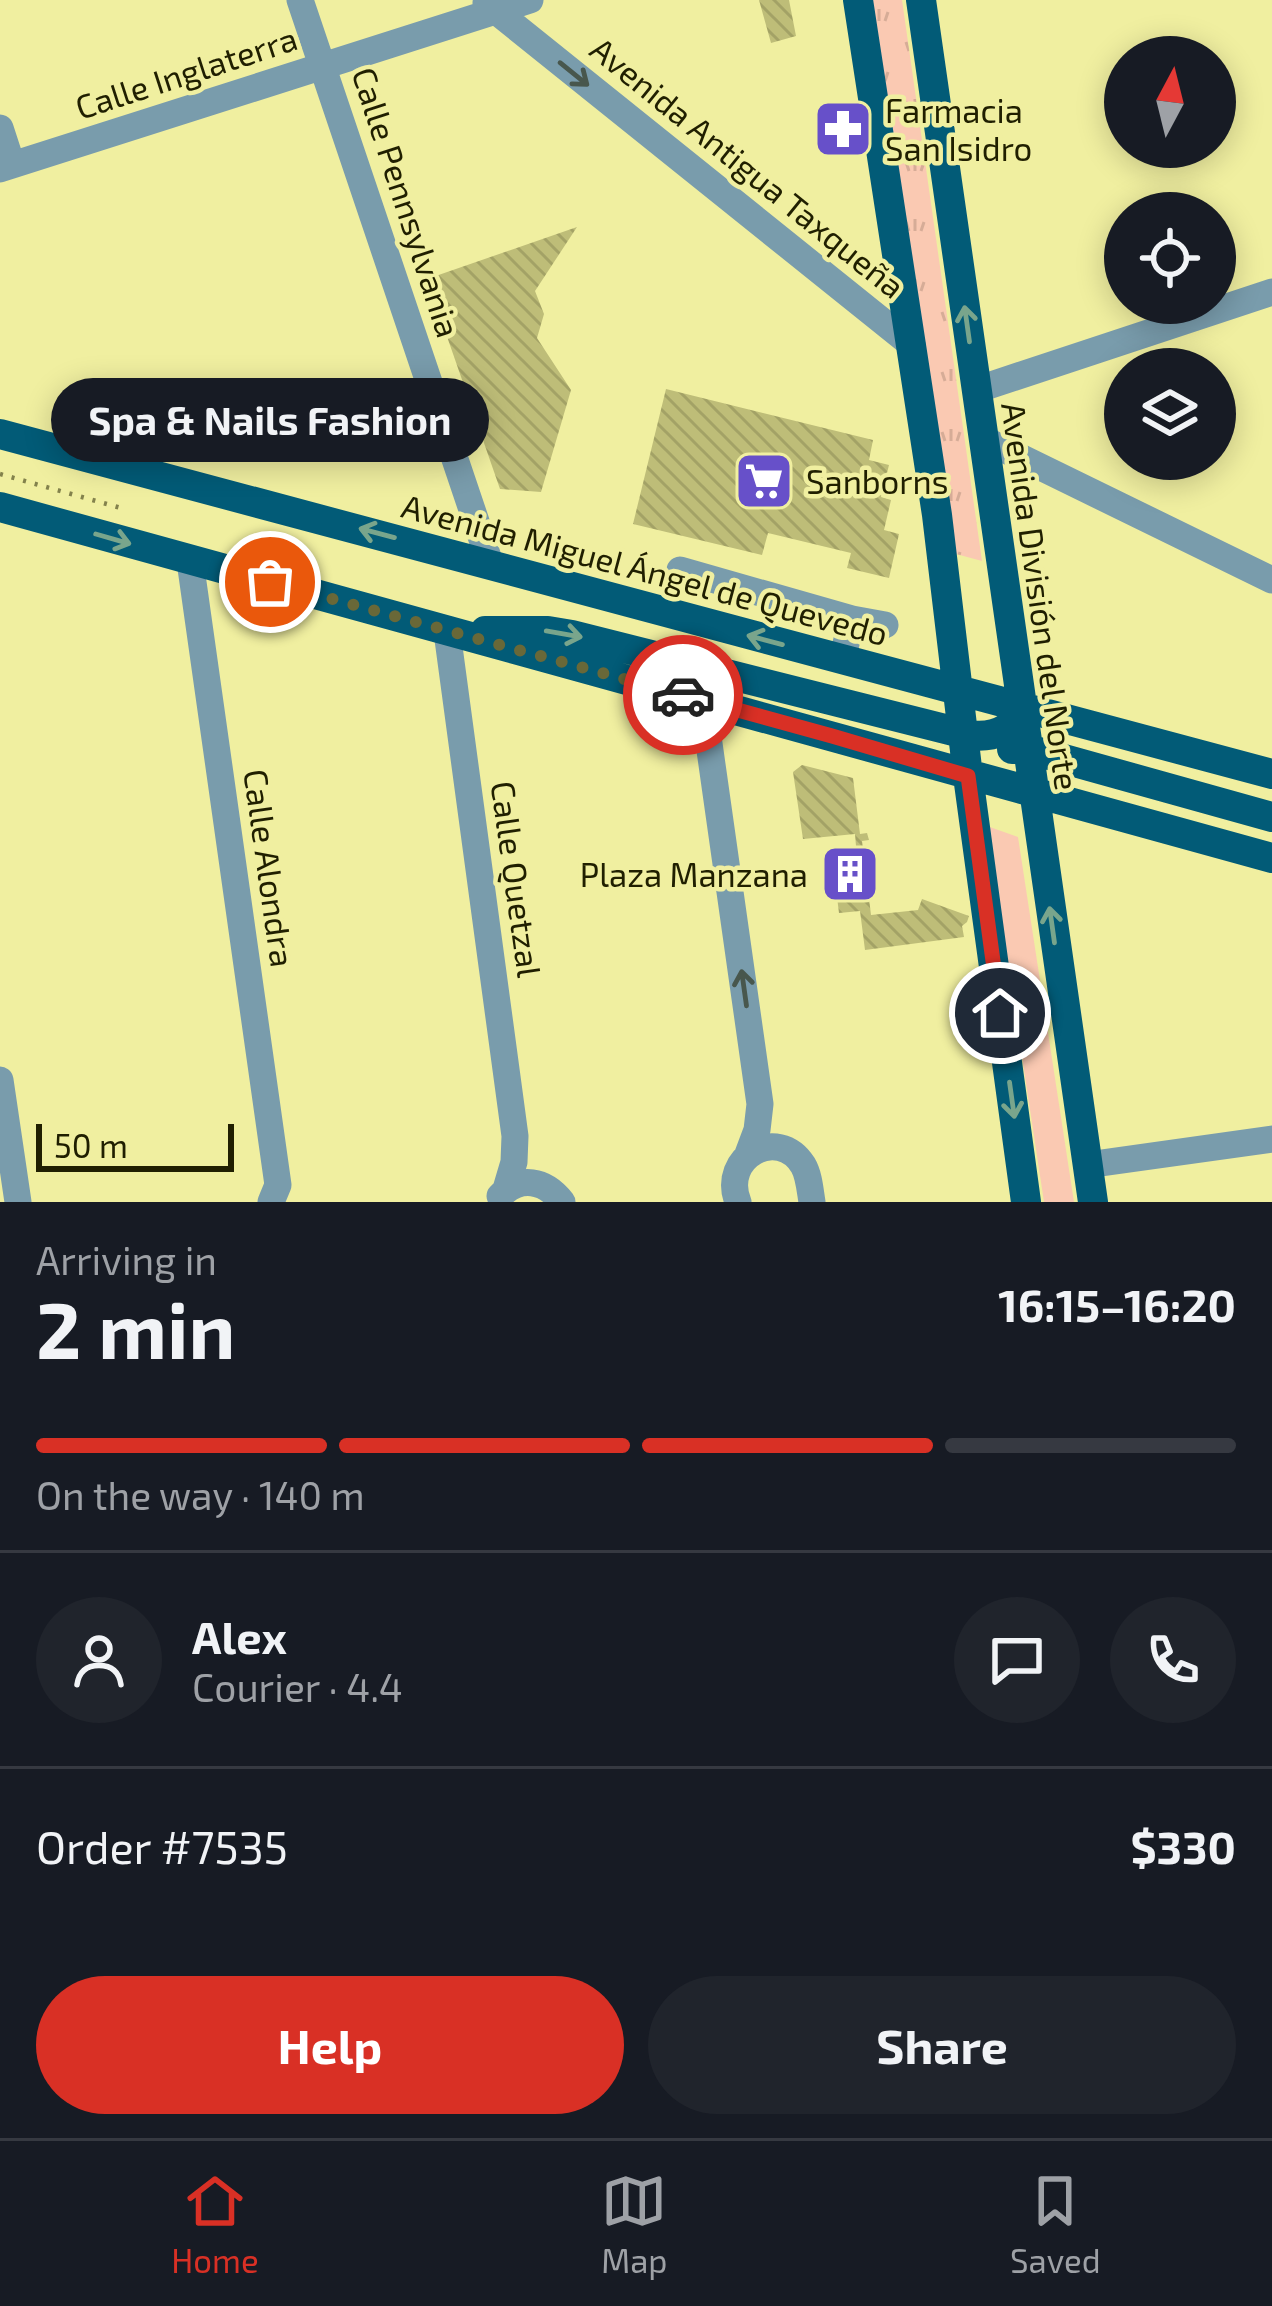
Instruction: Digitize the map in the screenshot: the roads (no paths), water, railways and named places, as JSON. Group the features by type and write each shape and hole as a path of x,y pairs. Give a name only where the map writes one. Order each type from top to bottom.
{"main road":[{"path":"858,0 912,345 1026,1202"},
{"name":"Avenida División del Norte","path":"922,0 1093,1202"},
{"name":"Avenida Miguel Ángel de Quevedo","path":"0,434 1272,774"},
{"path":"0,507 1272,858"},
{"path":"447,632 566,634 981,736 998,734 1016,720 1023,707"},
{"path":"968,776 996,753 1028,749 1272,817"}],"street":[{"name":"Calle Pennsylvania","path":"300,0 490,563"},
{"name":"Calle Inglaterra","path":"6,167 324,66 489,5 530,0"},
{"name":"Avenida Antigua Taxqueña","path":"489,5 912,345"},
{"path":"0,128 6,167"},
{"path":"976,390 1272,292"},
{"path":"983,440 1272,580"},
{"name":"Calle Alondra","path":"190,561 280,1196"},
{"path":"680,570 885,626"},
{"path":"842,660 852,619"},
{"name":"Calle Quetzal","path":"447,632 515,1136 514,1162 500,1196"},
{"path":"703,701 760,1104 770,1128 805,1168 808,1196"},
{"path":"0,1080 18,1202"},
{"path":"737,1201 733,1183 757,1130 760,1104"},
{"name":"Calle Quetzal","path":"515,1136 526,1159 557,1196"},
{"path":"1087,1165 1272,1139"},
{"path":"748,1154 780,1148 795,1155"},
{"path":"500,1196 520,1182 537,1183 557,1196"}],"place":[{"name":"Farmacia San Isidro","path":"843,129"},
{"name":"Sanborns","path":"764,481"},
{"name":"Spa & Nails Fashion","path":"270,582"},
{"name":"Plaza Manzana","path":"850,874"}]}
